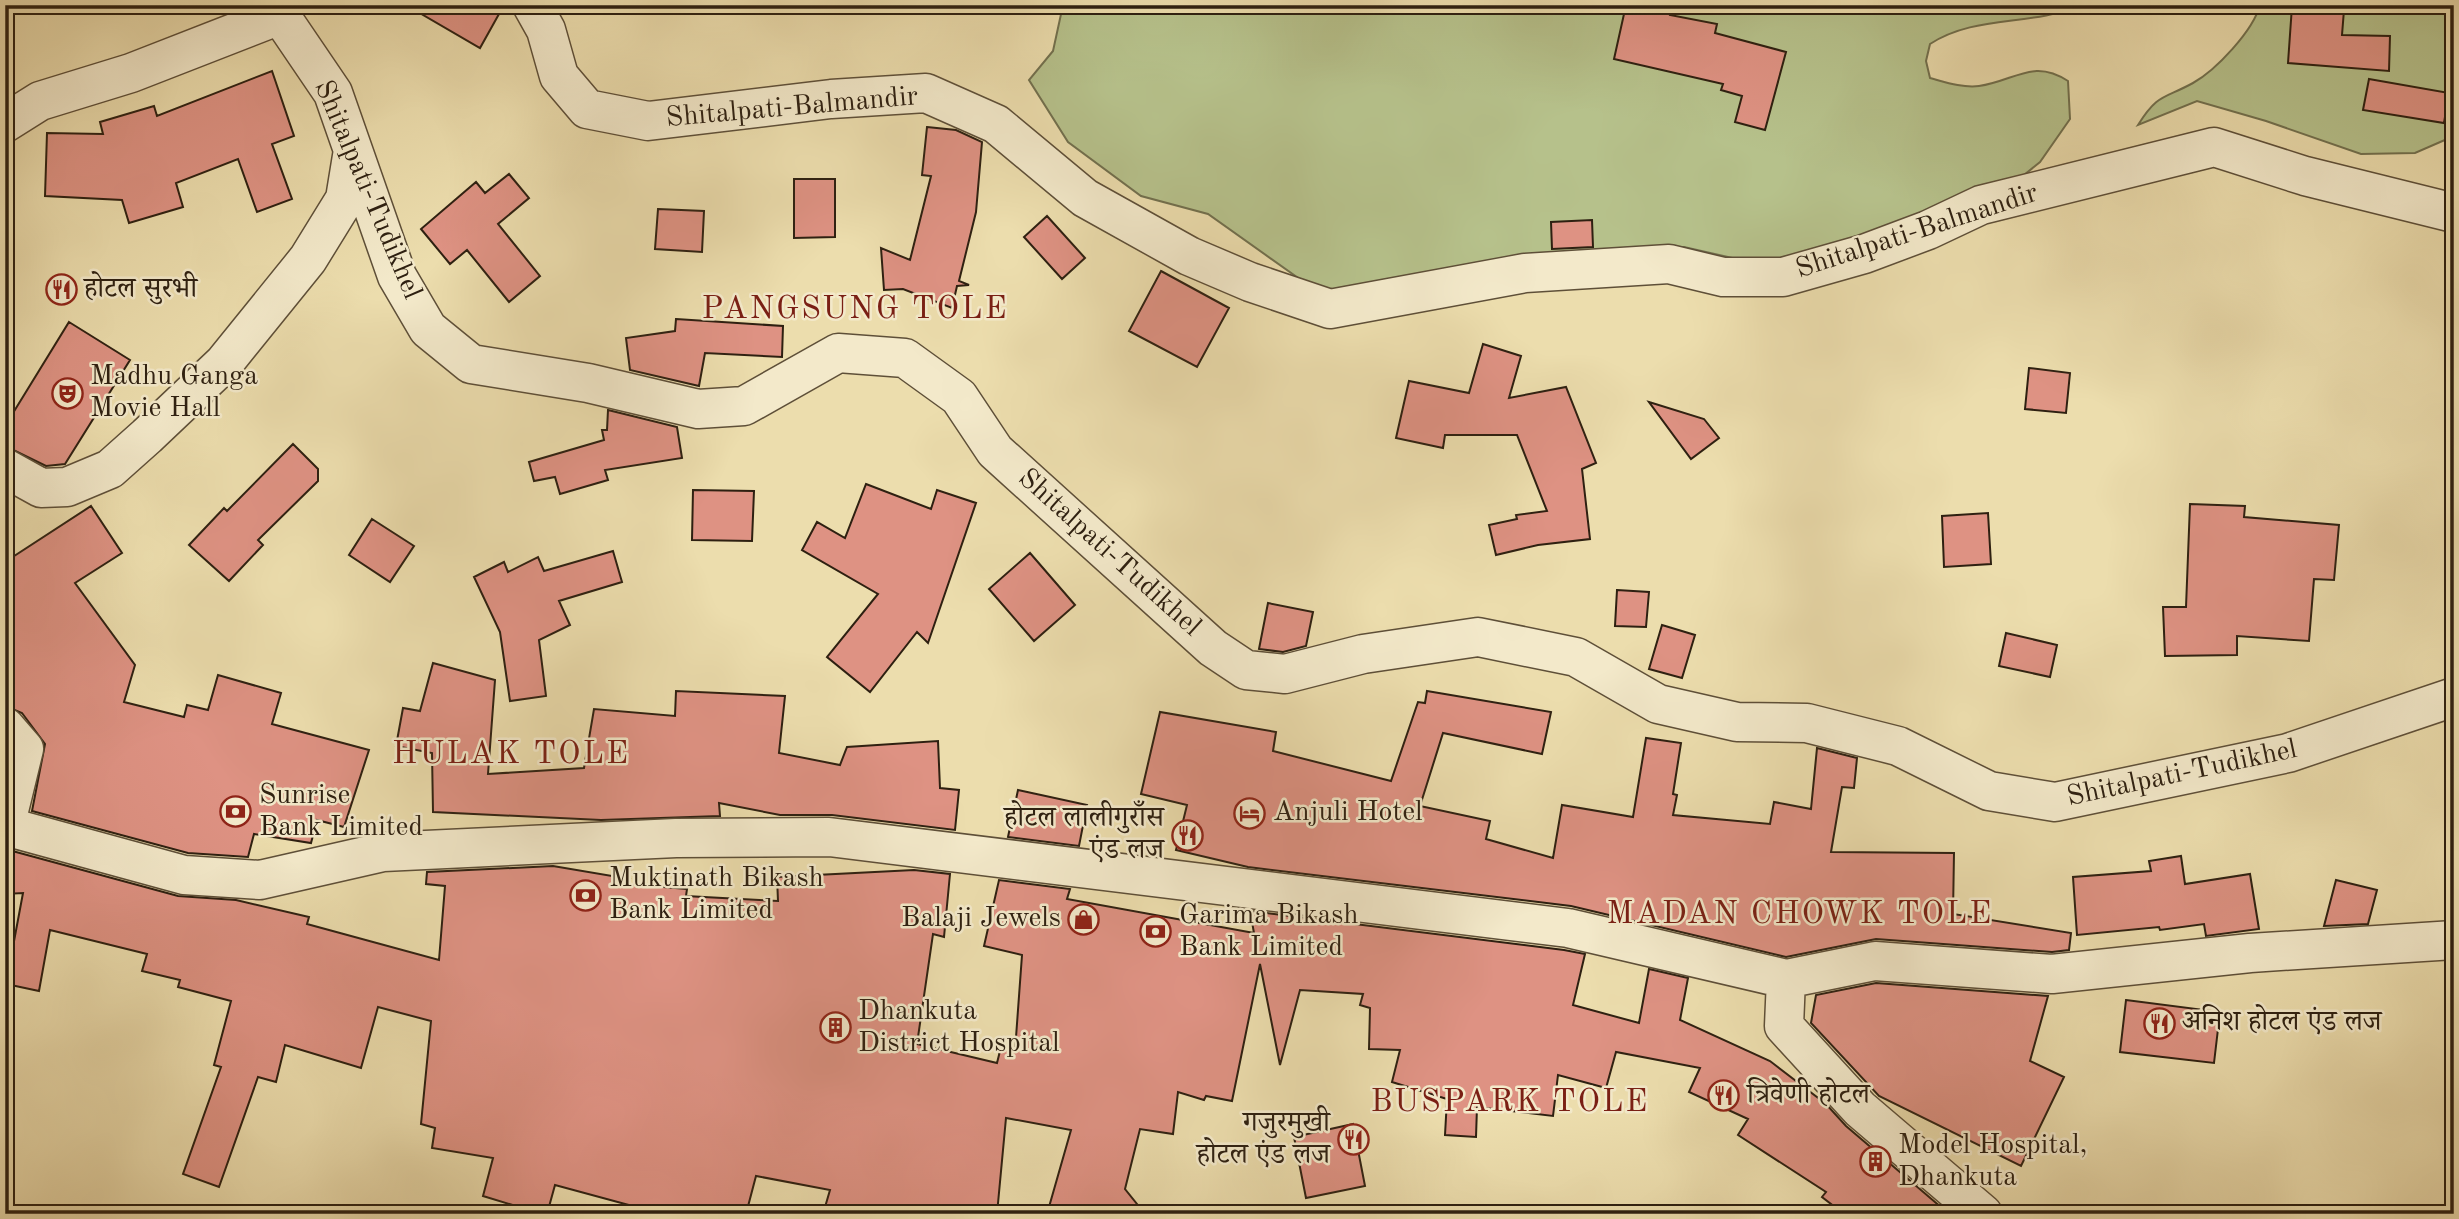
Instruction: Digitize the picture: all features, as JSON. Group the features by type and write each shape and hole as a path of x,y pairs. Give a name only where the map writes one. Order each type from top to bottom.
{"street":[{"name":"Shitalpati-Balmandir","path":"531,5 546,30 559,76 587,109 648,121 831,99 926,93 996,124 1086,198 1189,256 1250,282 1330,309 1525,273 1669,264 1723,277 1783,276 1864,254 1928,230 1981,205 2214,147 2305,176 2454,213"},
{"name":"Shitalpati-Tudikhel","path":"5,123 40,101 131,73 279,10 333,93 397,276 428,329 471,364 588,383 698,408 744,406 838,354 905,358 959,397 995,451 1213,648 1246,670 1285,674 1363,654 1478,636 1576,657 1658,704 1737,722 1807,723 1898,746 1989,791 2055,802 2288,753 2454,697"},
{"path":"5,468 41,488 67,487 110,469 147,436 224,363 308,260 345,199 353,148"},
{"path":"5,727 24,749 6,827 184,875 260,880 383,852 676,838 829,837 1568,928 1786,979 1875,961 2052,974 2250,953 2454,940"},
{"path":"1786,979 1784,1026 1860,1109 1983,1214"}],"green space":[{"path":"1063,5 2079,5 2042,16 1966,28 1930,44 1926,61 1930,78 1979,86 2024,73 2044,71 2068,81 2070,119 2040,162 1980,211 1772,267 1684,247 1625,252 1325,297 1208,214 1141,196 1068,142 1029,80 1053,51"},
{"path":"2260,5 2454,5 2454,136 2415,153 2361,154 2266,121 2197,101 2138,125 2157,102 2193,83 2222,59 2242,38"}],"building":[{"path":"406,5 504,5 480,48"},
{"path":"1626,5 1672,5 1670,15 1717,24 1715,33 1786,52 1765,130 1735,122 1742,96 1721,90 1723,84 1614,59"},
{"path":"2292,6 2344,10 2342,35 2390,36 2389,71 2288,63"},
{"path":"272,71 294,136 272,144 292,199 257,212 238,159 176,183 183,207 129,223 122,200 45,196 47,133 103,134 100,122 154,106 157,116"},
{"path":"2369,79 2449,93 2444,123 2363,110"},
{"path":"927,127 956,130 982,142 976,212 959,281 969,285 957,286 952,308 903,289 884,290 881,248 910,260 931,176 922,175"},
{"path":"509,174 529,198 498,224 540,276 509,302 467,250 450,264 421,229 476,182 485,193"},
{"path":"794,179 835,179 835,237 794,238"},
{"path":"658,209 704,211 702,252 655,249"},
{"path":"1047,216 1085,258 1062,279 1024,237"},
{"path":"1592,220 1593,247 1552,249 1551,222"},
{"path":"1161,271 1229,308 1197,367 1129,331"},
{"path":"676,319 783,326 782,357 705,353 699,386 630,370 626,338 675,331"},
{"name":"Madhu Ganga Movie Hall","path":"69,322 130,360 65,464 46,466 5,446 5,426"},
{"path":"1483,344 1521,356 1509,398 1566,387 1596,463 1582,469 1590,539 1538,545 1496,555 1489,525 1517,519 1516,515 1547,511 1517,435 1445,435 1443,448 1396,438 1409,381 1469,393"},
{"path":"2029,368 2070,373 2066,413 2025,409"},
{"path":"1649,402 1704,419 1719,438 1691,459"},
{"path":"608,410 677,427 682,458 605,470 608,480 560,494 555,477 534,481 529,462 604,440 602,430 607,430"},
{"path":"293,444 318,469 318,481 258,540 263,545 229,581 189,545 224,508 227,511"},
{"path":"866,484 931,509 937,490 976,503 928,643 917,632 870,692 827,657 878,594 802,550 817,522 845,538"},
{"path":"693,490 754,491 752,541 692,540"},
{"path":"2190,504 2245,506 2244,517 2339,525 2334,580 2314,579 2309,641 2237,636 2237,655 2165,656 2163,607 2186,607"},
{"path":"91,506 122,553 75,583 135,665 124,702 184,717 187,705 208,710 218,675 281,693 272,724 369,750 344,827 317,820 311,843 254,834 248,857 188,853 32,811 45,744 22,713 5,706 5,562"},
{"path":"1988,513 1991,564 1944,567 1942,516"},
{"path":"372,519 414,546 390,582 349,555"},
{"path":"613,551 622,582 559,601 570,625 539,640 546,696 510,701 500,632 474,577 504,562 508,572 538,557 544,571"},
{"path":"1030,553 1075,605 1034,641 989,589"},
{"path":"1617,590 1649,592 1646,627 1615,626"},
{"path":"1268,603 1313,612 1306,646 1283,652 1259,649"},
{"path":"1662,625 1695,635 1682,678 1649,669"},
{"path":"2006,633 2057,645 2050,677 1999,666"},
{"path":"433,663 495,680 488,774 584,768 594,709 675,716 676,691 785,696 779,753 840,765 847,747 938,741 940,788 959,790 955,830 832,815 780,815 719,803 720,816 601,820 433,812 432,753 396,746 403,708 420,711"},
{"path":"1427,691 1551,712 1542,754 1443,733 1420,806 1490,821 1486,839 1553,858 1562,805 1633,817 1646,738 1681,743 1673,794 1677,795 1673,815 1770,824 1774,802 1811,809 1817,748 1857,758 1854,788 1842,787 1831,852 1954,853 1953,914 2071,933 2069,950 2052,952 1876,939 1786,957 1571,906 1248,867 1176,850 1187,805 1141,794 1160,712 1276,732 1273,751 1391,781 1418,702 1425,703"},
{"path":"1018,790 1087,805 1079,846 1008,837"},
{"path":"5,849 178,896 236,900 309,917 307,924 439,960 445,886 426,884 427,872 553,866 630,879 629,884 687,889 686,896 778,901 777,877 914,870 950,874 944,937 933,934 917,1044 997,1063 1001,1047 1015,1051 1022,955 984,946 999,880 1070,889 1067,899 1254,933 1250,911 1564,950 1585,954 1573,1005 1639,1023 1649,969 1688,978 1680,1020 1770,1061 1826,1104 1846,1126 1949,1214 1844,1214 1822,1197 1826,1192 1738,1135 1748,1119 1689,1092 1700,1068 1616,1052 1606,1088 1558,1075 1553,1116 1477,1107 1476,1137 1445,1135 1447,1099 1392,1082 1400,1050 1369,1049 1370,1008 1360,1005 1363,994 1300,990 1280,1065 1260,964 1232,1101 1206,1096 1204,1100 1178,1092 1173,1134 1140,1129 1125,1189 1145,1214 1047,1214 1071,1130 1006,1118 997,1214 823,1214 830,1190 756,1176 746,1214 662,1214 555,1185 547,1214 542,1214 483,1196 493,1158 432,1148 435,1128 421,1124 431,1021 378,1007 361,1068 285,1045 276,1082 258,1077 219,1187 183,1174 221,1067 214,1065 231,1001 178,987 180,980 142,971 147,954 50,930 39,991 6,984 23,893 5,894"},
{"path":"2181,856 2185,884 2250,874 2259,929 2206,936 2204,924 2160,930 2159,927 2077,935 2073,877 2151,871 2149,861"},
{"path":"2336,880 2377,890 2368,924 2324,926"},
{"path":"1876,983 2048,996 2030,1061 2064,1077 2021,1166 1879,1096 1811,1023 1816,995"},
{"path":"2126,1000 2220,1012 2214,1063 2120,1052"},
{"path":"1353,1124 1365,1186 1306,1198 1294,1137"}],"place":[{"name":"होटल सुरभी","path":"61,290"},
{"name":"Madhu Ganga Movie Hall","path":"67,393"},
{"name":"Sunrise Bank Limited","path":"236,812"},
{"name":"Anjuli Hotel","path":"1250,813"},
{"name":"होटल लालीगुराँस एंड लज","path":"1187,835"},
{"name":"Muktinath Bikash Bank Limited","path":"586,895"},
{"name":"Balaji Jewels","path":"1084,919"},
{"name":"Garima Bikash Bank Limited","path":"1156,932"},
{"name":"अनिश होटल एंड लज","path":"2159,1023"},
{"name":"Dhankuta District Hospital","path":"835,1028"},
{"name":"त्रिवेणी होटल","path":"1724,1096"},
{"name":"गजुरमुखी होटल एंड लज","path":"1353,1140"},
{"name":"Model Hospital, Dhankuta","path":"1875,1162"}],"district":[{"name":"PANGSUNG TOLE","path":"855,310"},
{"name":"HULAK TOLE","path":"511,755"},
{"name":"MADAN CHOWK TOLE","path":"1800,915"},
{"name":"BUSPARK TOLE","path":"1510,1103"}]}
